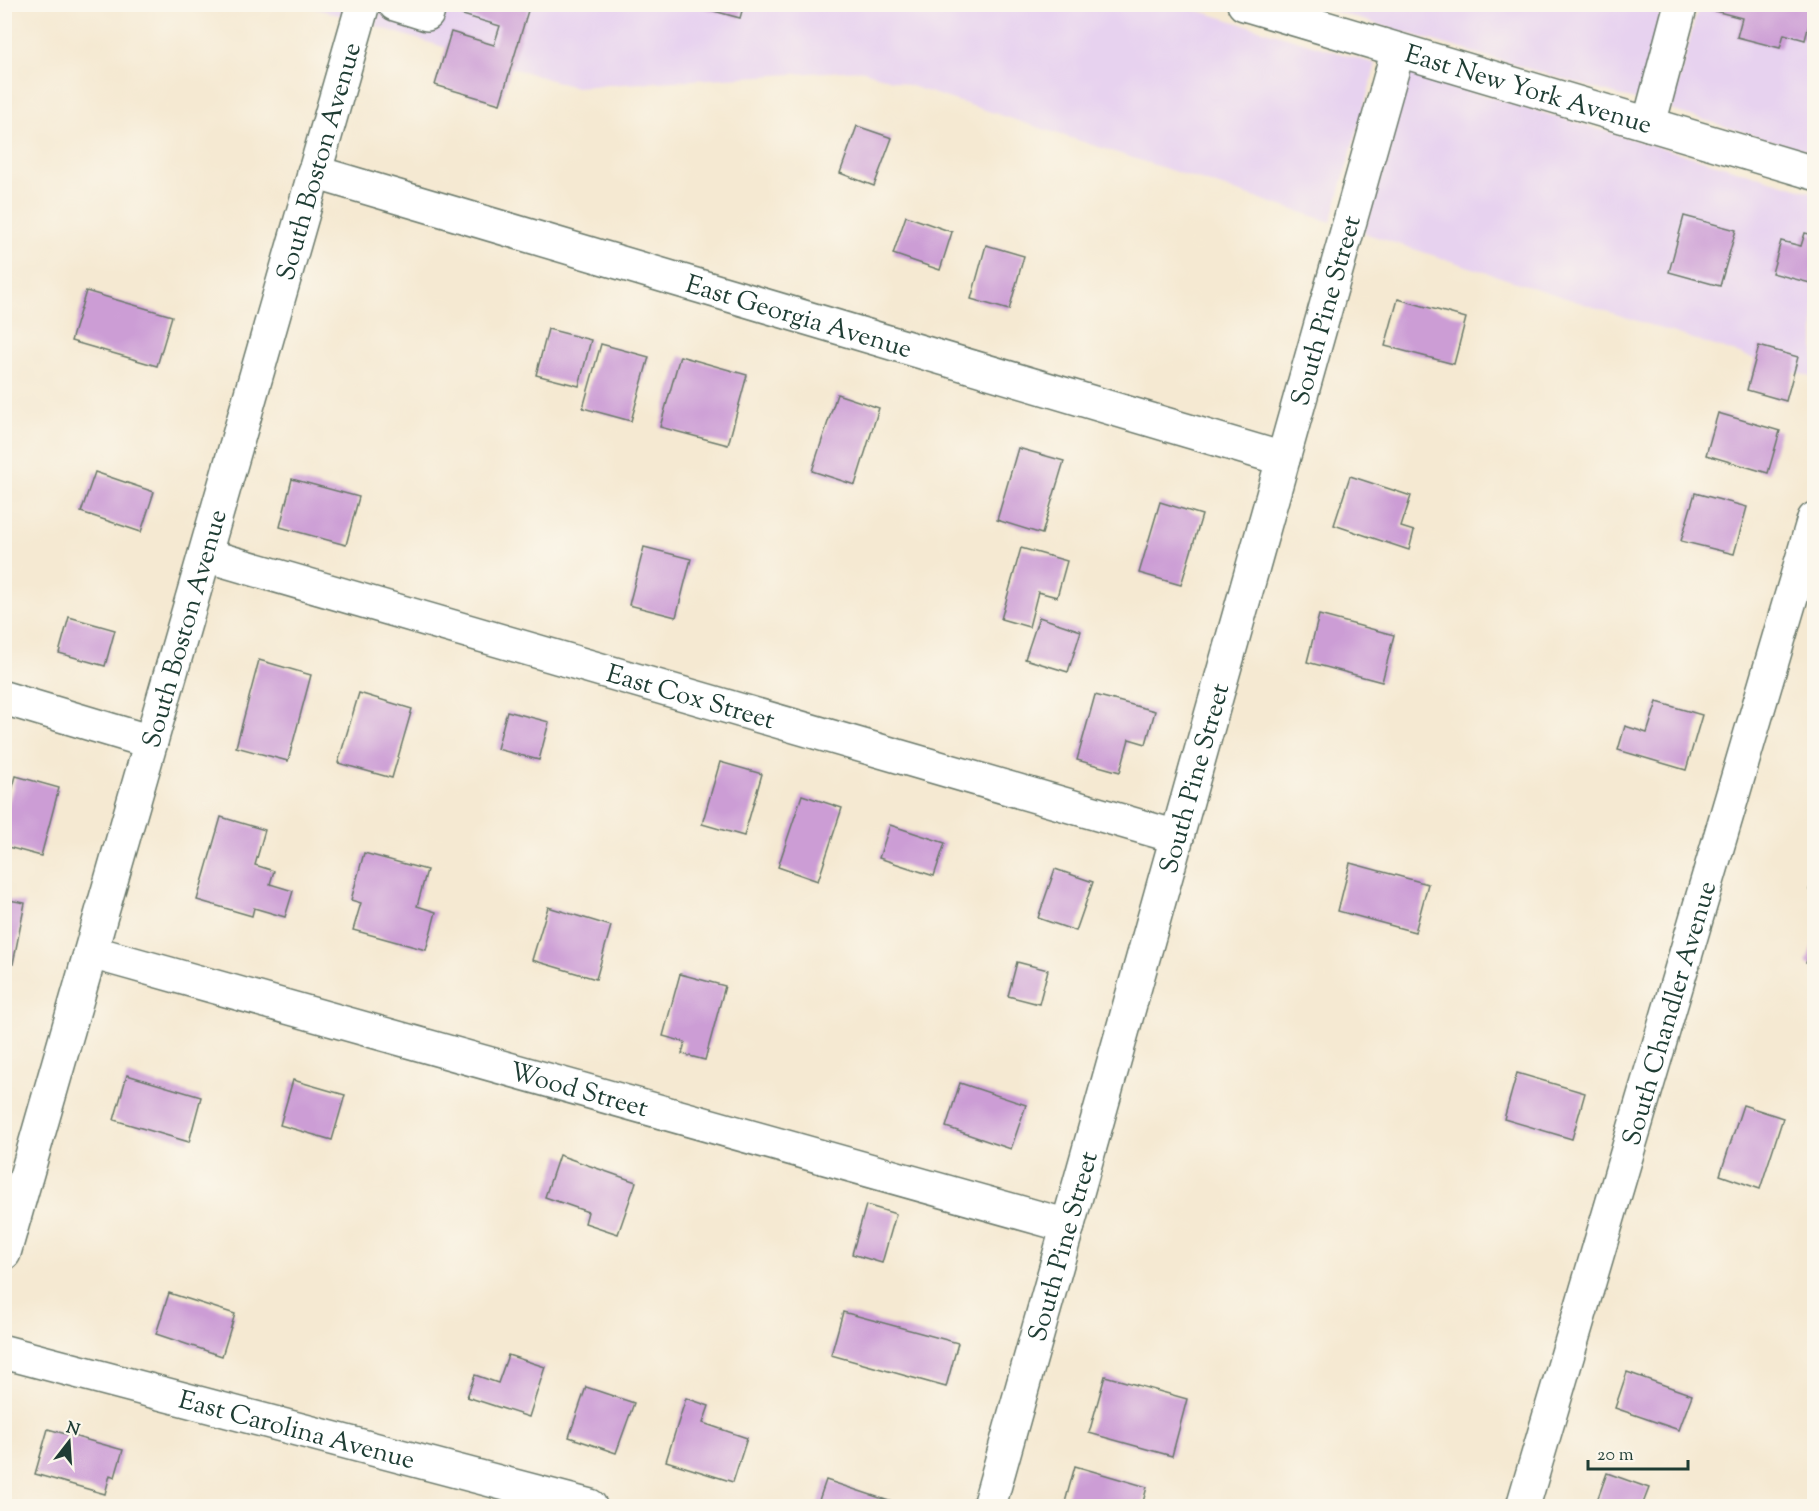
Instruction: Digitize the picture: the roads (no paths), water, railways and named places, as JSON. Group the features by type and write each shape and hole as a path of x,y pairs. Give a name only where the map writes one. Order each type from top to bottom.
{"street":[{"name":"South Boston Avenue","path":"4,1253 363,4"},
{"path":"395,4 427,14 430,4"},
{"name":"East New York Avenue","path":"1244,4 1815,173"},
{"path":"1649,124 1681,4"},
{"name":"South Pine Street","path":"989,1506 1398,50"},
{"name":"East Georgia Avenue","path":"315,172 1283,459"},
{"name":"South Chandler Avenue","path":"1523,1506 1815,519"},
{"name":"East Cox Street","path":"205,555 1177,837"},
{"path":"4,698 151,742"},
{"name":"Wood Street","path":"91,952 1068,1226"},
{"name":"East Carolina Avenue","path":"4,1352 590,1506"}]}
